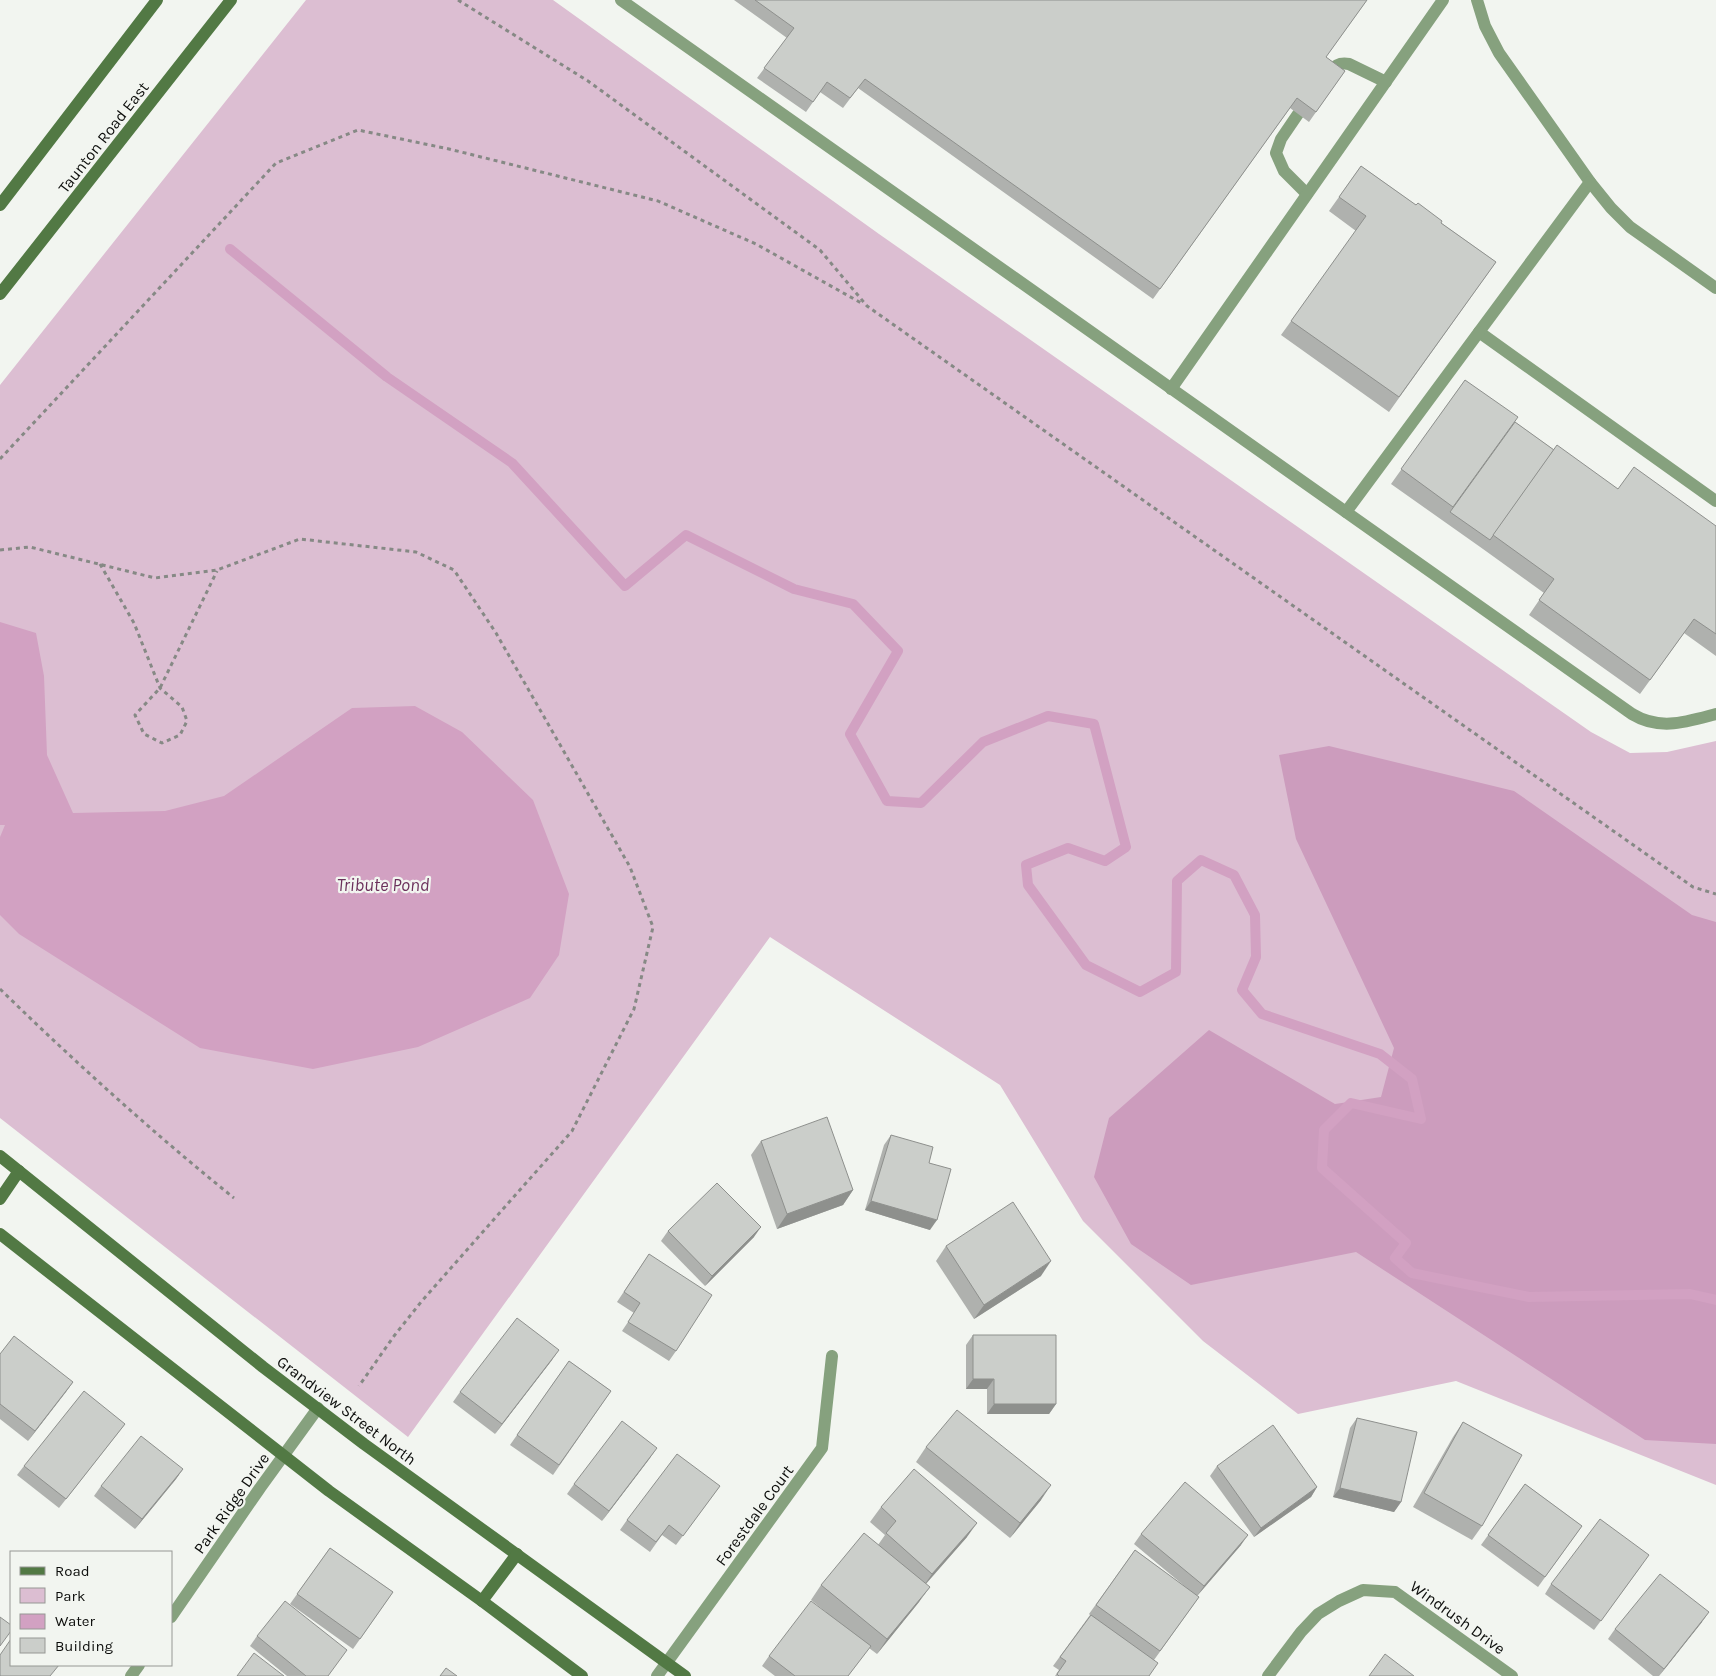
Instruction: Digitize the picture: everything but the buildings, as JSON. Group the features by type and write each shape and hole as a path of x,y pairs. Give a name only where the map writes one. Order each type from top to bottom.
{"street":[{"path":"0,205 157,0"},
{"name":"Taunton Road East","path":"0,294 231,0"},
{"path":"621,0 1642,720 1655,724 1672,724 1716,714"},
{"path":"1171,389 1443,0"},
{"path":"1478,0 1485,26 1499,52 1590,182 1611,208 1630,226 1716,288"},
{"path":"1328,74 1336,65 1343,62 1386,82"},
{"path":"1298,114 1281,139 1276,153 1284,171 1307,194"},
{"path":"1346,512 1590,182"},
{"path":"1479,332 1716,501"},
{"name":"Grandview Street North","path":"0,1156 263,1367 364,1444 685,1676"},
{"path":"0,1199 19,1171"},
{"path":"0,1234 329,1491 482,1601 582,1676"},
{"name":"Forestdale Court","path":"657,1676 822,1448 832,1356"},
{"name":"Park Ridge Drive","path":"172,1616 318,1408"},
{"path":"482,1601 517,1554"},
{"name":"Windrush Drive","path":"1268,1676 1301,1632 1318,1614 1339,1601 1363,1590 1395,1592 1512,1676"}],"path":[{"path":"458,0 588,81 820,250 866,306"},
{"path":"0,459 276,163 358,130 449,149 658,201 756,244 866,306 1692,886 1716,894"},
{"path":"0,550 30,547 155,578 217,570 300,539 416,552 454,570 496,633 630,867 653,927 634,1009 572,1131 421,1302 394,1336 359,1386"},
{"path":"100,563 134,623 160,688 182,707 187,721 180,735 162,743 144,734 135,715 160,688 217,570"},
{"path":"0,989 94,1079 234,1198"}],"green space":[{"path":"306,0 553,0 879,234 1591,732 1630,753 1667,752 1716,741 1716,1485 1456,1381 1298,1414 1203,1341 1083,1221 1000,1085 770,937 408,1437 0,1118 0,385"}],"shaded area":[{"path":"1329,746 1514,791 1692,915 1716,922 1716,1444 1645,1440 1356,1252 1191,1285 1131,1244 1094,1177 1109,1118 1209,1030 1335,1104 1381,1097 1394,1048 1296,839 1279,755"}],"water":[{"name":"Tribute Pond","path":"0,622 36,633 44,676 47,755 73,813 165,811 224,796 352,708 415,706 462,732 533,800 569,894 559,955 530,998 418,1047 313,1069 200,1048 19,934 0,915 0,837 5,825 0,825"}],"waterway":[{"path":"230,249 387,377 512,463 625,586 686,535 794,589 853,604 898,651 850,734 887,801 921,803 983,742 1048,716 1094,724 1126,847 1105,861 1068,848 1026,865 1028,885 1086,965 1140,992 1176,972 1177,881 1201,860 1234,875 1255,915 1256,957 1242,990 1262,1014 1380,1054 1412,1079 1421,1119 1351,1103 1324,1130 1322,1168 1406,1243 1395,1258 1412,1273 1529,1297 1690,1294 1716,1300"}]}
